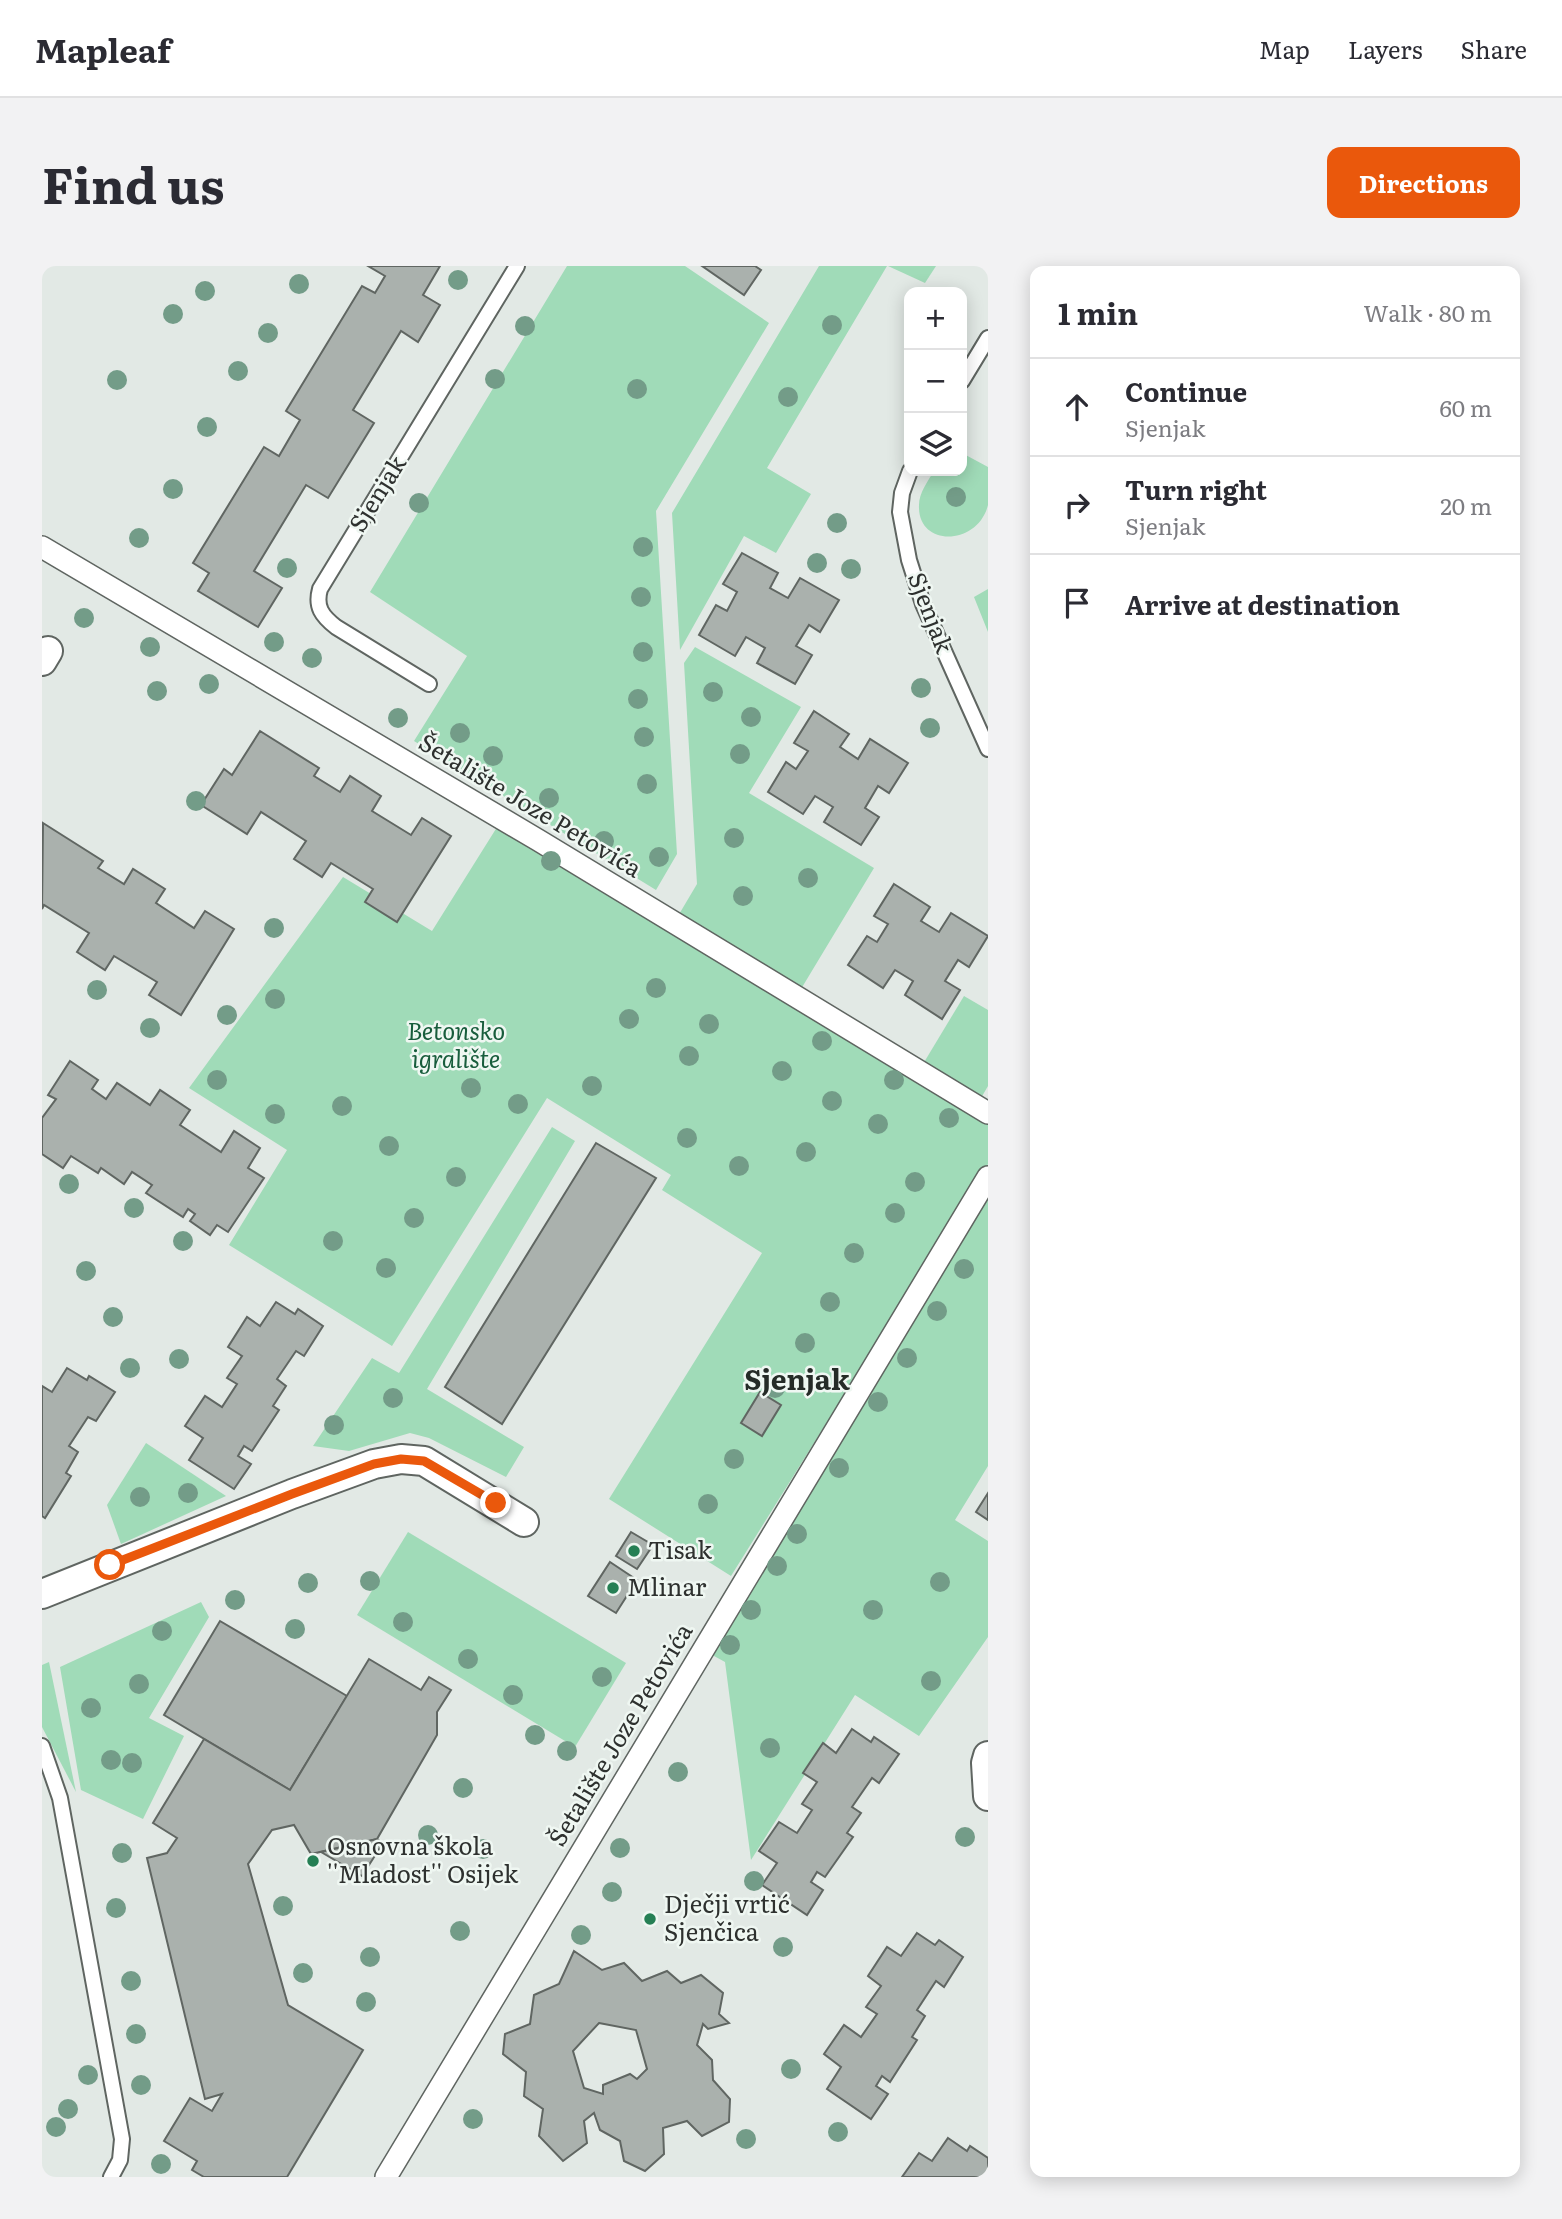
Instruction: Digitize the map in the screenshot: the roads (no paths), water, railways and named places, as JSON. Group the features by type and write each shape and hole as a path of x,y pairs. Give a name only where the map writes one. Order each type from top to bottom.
{"street":[{"name":"Šetalište Joze Petovića","path":"42,547 519,829 988,1113"},
{"name":"Šetalište Joze Petovića","path":"386,2177 988,1177"},
{"path":"42,1594 292,1494 374,1464 401,1459 424,1461 524,1522"},
{"path":"988,1756 988,1796"}],"lane":[{"name":"Sjenjak","path":"429,684 326,620 318,609 317,599 320,589 517,266"},
{"path":"967,373 988,338"},
{"name":"Sjenjak","path":"908,476 900,512 909,560 923,604 988,749"},
{"path":"42,1746 60,1798 122,2139 120,2160 111,2177"}],"place":[{"name":"Tisak","path":"634,1551"},
{"name":"Mlinar","path":"613,1588"},
{"name":"Osnovna škola ''Mladost'' Osijek","path":"313,1861"},
{"name":"Dječji vrtić Sjenčica","path":"650,1919"}],"district":[{"name":"Sjenjak","path":"797,1380"}],"park label":[{"name":"Betonsko igralište","path":"456,1046"}]}
